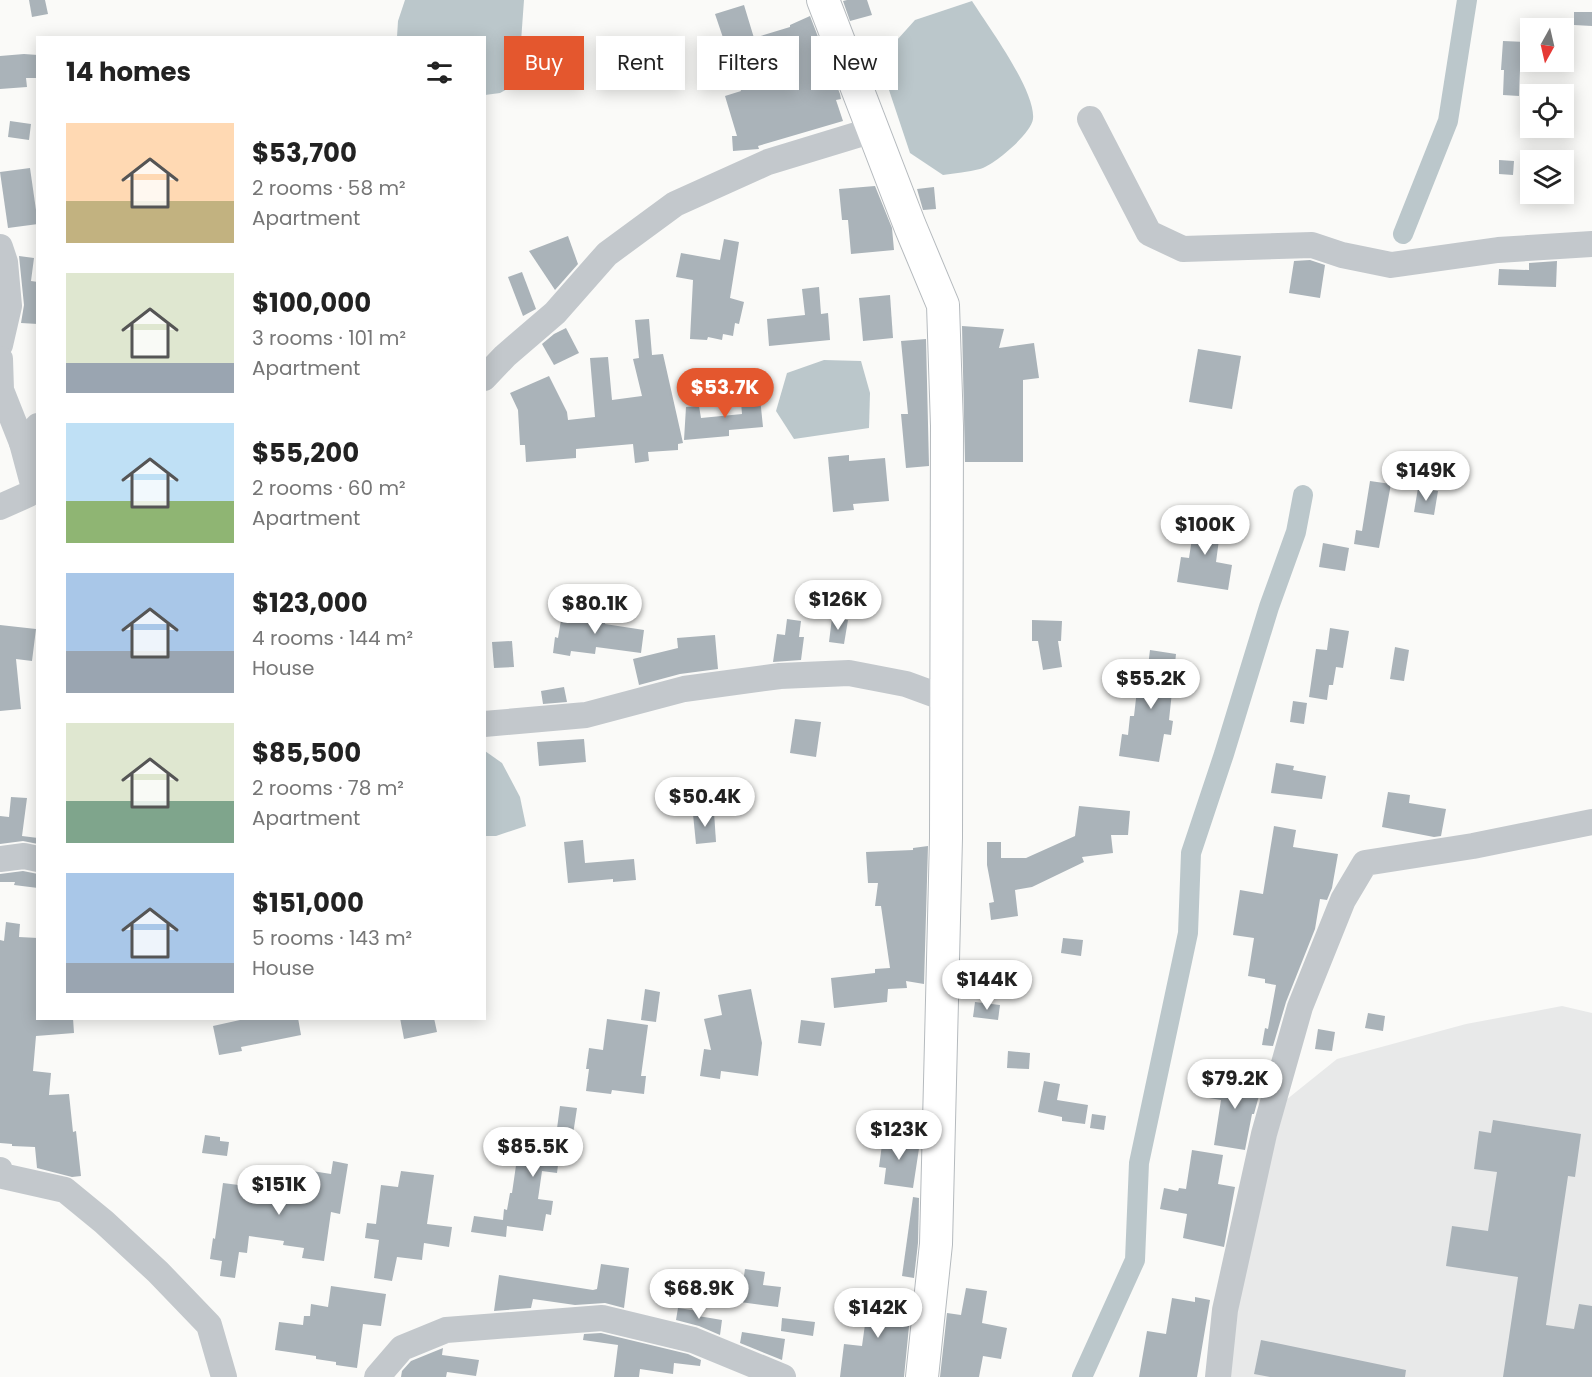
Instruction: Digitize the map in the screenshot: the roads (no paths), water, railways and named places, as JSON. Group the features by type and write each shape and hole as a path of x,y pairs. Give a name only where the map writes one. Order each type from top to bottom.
{"main road":[{"path":"823,0 943,305 947,426 946,838 936,1244 922,1377"}],"street":[{"path":"1089,119 1149,233 1183,249 1312,245 1342,255 1391,265 1498,250 1592,244"},
{"path":"486,376 505,356 555,313 608,254 675,204 768,162 873,130"},
{"path":"0,247 5,262 9,306 0,345"},
{"path":"0,359 1,390 30,434 34,488 29,494 0,507"},
{"path":"486,724 586,715 684,689 780,676 849,673 906,684 947,699"},
{"path":"1218,1377 1225,1310 1267,1124 1300,1007 1343,900 1365,863 1473,846 1592,822"},
{"path":"0,859 24,856 36,859"},
{"path":"0,1170 3,1176 65,1190 104,1222 158,1272 209,1325 224,1377"},
{"path":"377,1377 402,1348 446,1330 602,1318 693,1340 783,1377"}],"waterway":[{"path":"1403,234 1448,121 1467,0"},
{"path":"1082,1377 1135,1260 1139,1163 1188,933 1191,853 1269,607 1296,532 1303,495"}]}
